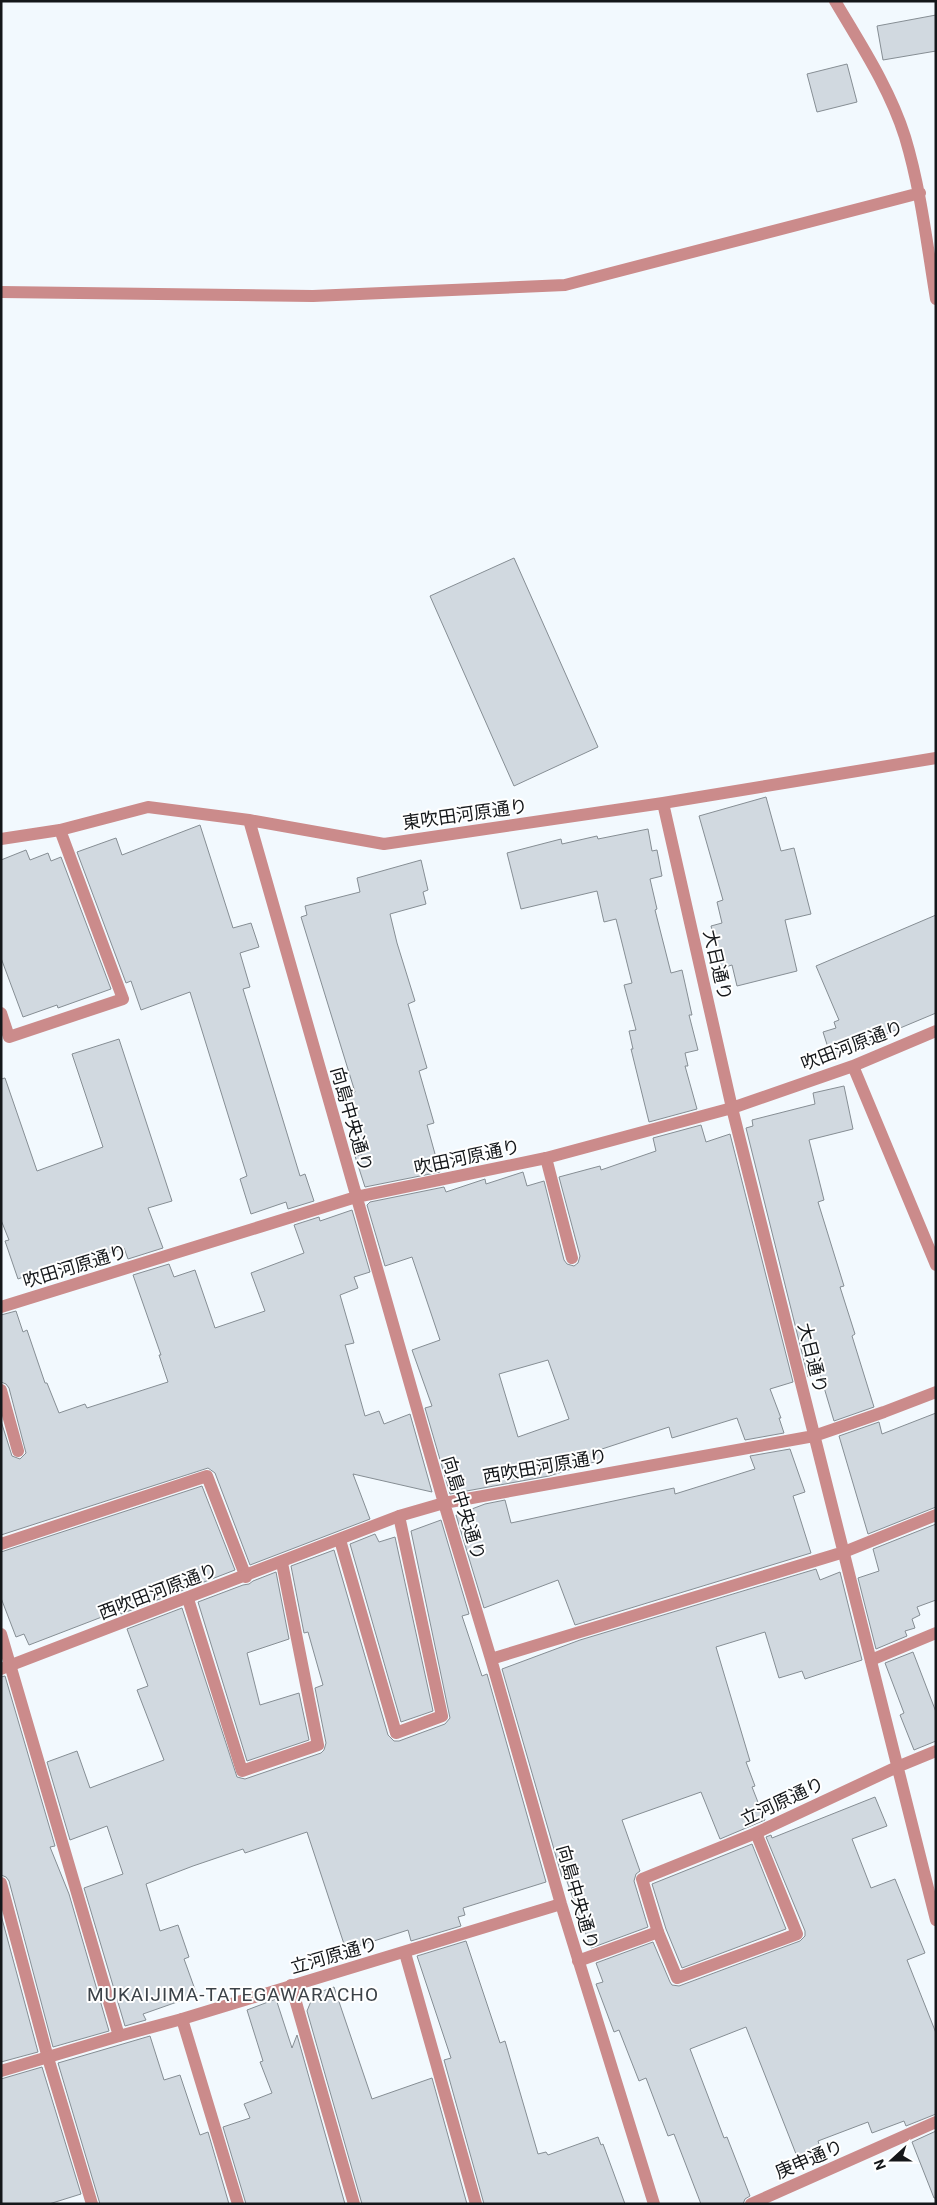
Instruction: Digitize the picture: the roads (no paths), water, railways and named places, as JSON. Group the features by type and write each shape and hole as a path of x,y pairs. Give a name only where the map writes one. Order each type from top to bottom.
{"street":[{"path":"836,1 880,78 904,136 920,193 936,299"},
{"path":"1,292 313,296 565,285 920,193"},
{"name":"東吹田河原通り","path":"1,839 60,830 148,807 249,820 384,844 663,803 936,758"},
{"name":"大日通り","path":"663,803 732,1108 936,1920"},
{"name":"向島中央通り","path":"249,820 561,1904 654,2204"},
{"path":"1,1013 9,1037 123,999 60,830"},
{"name":"吹田河原通り","path":"1,1307 356,1197 546,1158 732,1108 853,1066 936,1031"},
{"path":"853,1066 936,1265"},
{"path":"546,1158 572,1258"},
{"path":"1,1390 6,1424 18,1451"},
{"name":"西吹田河原通り","path":"6,1667 246,1577 399,1516 444,1502 814,1436 936,1392"},
{"path":"1,1544 207,1476 246,1577"},
{"path":"491,1659 844,1552 936,1514"},
{"path":"340,1540 396,1733 442,1716 399,1516"},
{"path":"188,1599 242,1771 318,1745 282,1563"},
{"path":"871,1660 936,1633"},
{"path":"1,1634 6,1667 119,2036"},
{"name":"立河原通り","path":"658,1932 642,1879 756,1833 897,1767 936,1751"},
{"path":"578,1961 658,1932 677,1978 797,1934 756,1833"},
{"path":"1,1883 48,2058 92,2204"},
{"name":"立河原通り","path":"1,2071 405,1953 561,1904"},
{"path":"405,1953 476,2204"},
{"path":"291,1985 354,2204"},
{"path":"182,2019 238,2204"},
{"name":"庚申通り","path":"751,2204 936,2122"}],"district":[{"name":"MUKAIJIMA-TATEGAWARACHO","path":"233,1994"}]}
